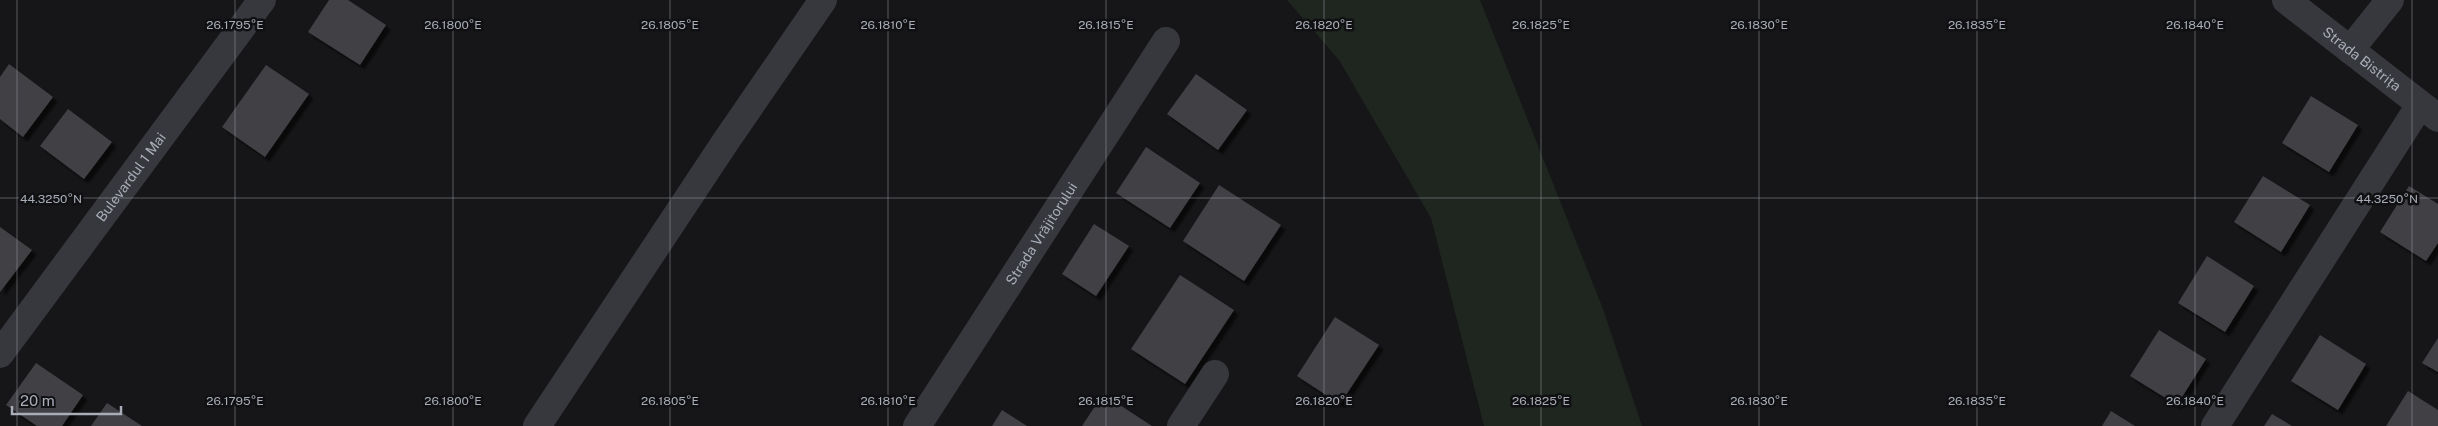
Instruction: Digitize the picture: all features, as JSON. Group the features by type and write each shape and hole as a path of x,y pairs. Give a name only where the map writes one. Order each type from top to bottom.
{"street":[{"name":"Bulevardul 1 Mai","path":"0,354 262,0"},
{"path":"537,426 726,141 823,0"},
{"name":"Strada Bistrița","path":"2286,0 2429,111"},
{"path":"2350,50 2390,0"},
{"name":"Strada Vrăjitorului","path":"917,426 1166,41"},
{"path":"2215,426 2429,111"},
{"path":"1181,426 1215,374"}],"shaded area":[{"path":"1287,0 1480,0 1603,309 1642,426 1484,426 1431,218 1339,60"}],"building":[{"path":"329,0 348,0 386,25 360,65 308,32"},
{"path":"9,64 53,97 23,137 0,119 0,77"},
{"path":"266,65 309,94 265,157 222,127"},
{"path":"1196,74 1247,110 1218,150 1167,114"},
{"path":"2311,96 2358,125 2329,172 2282,143"},
{"path":"68,109 112,142 84,179 40,146"},
{"path":"1146,147 1200,183 1170,228 1116,193"},
{"path":"2263,176 2310,205 2281,252 2234,222"},
{"path":"1219,185 1281,225 1244,281 1183,241"},
{"path":"2409,186 2438,204 2438,243 2426,261 2380,232"},
{"path":"1094,224 1129,246 1096,296 1062,274"},
{"path":"0,227 32,250 0,292"},
{"path":"2207,256 2254,286 2225,332 2178,303"},
{"path":"1180,275 1234,310 1185,384 1131,349"},
{"path":"1335,317 1379,345 1340,404 1297,376"},
{"path":"2159,330 2206,359 2177,405 2130,376"},
{"path":"2320,335 2366,364 2338,410 2291,381"},
{"path":"2438,338 2438,372 2422,363"},
{"path":"36,363 83,395 62,426 37,426 6,405"},
{"path":"2408,391 2438,410 2438,426 2386,426"},
{"path":"1103,394 1152,426 1082,426"},
{"path":"107,403 142,426 91,426"},
{"path":"1002,410 1027,426 992,426"},
{"path":"2111,411 2135,426 2102,426"},
{"path":"2272,414 2292,426 2264,426"}]}
